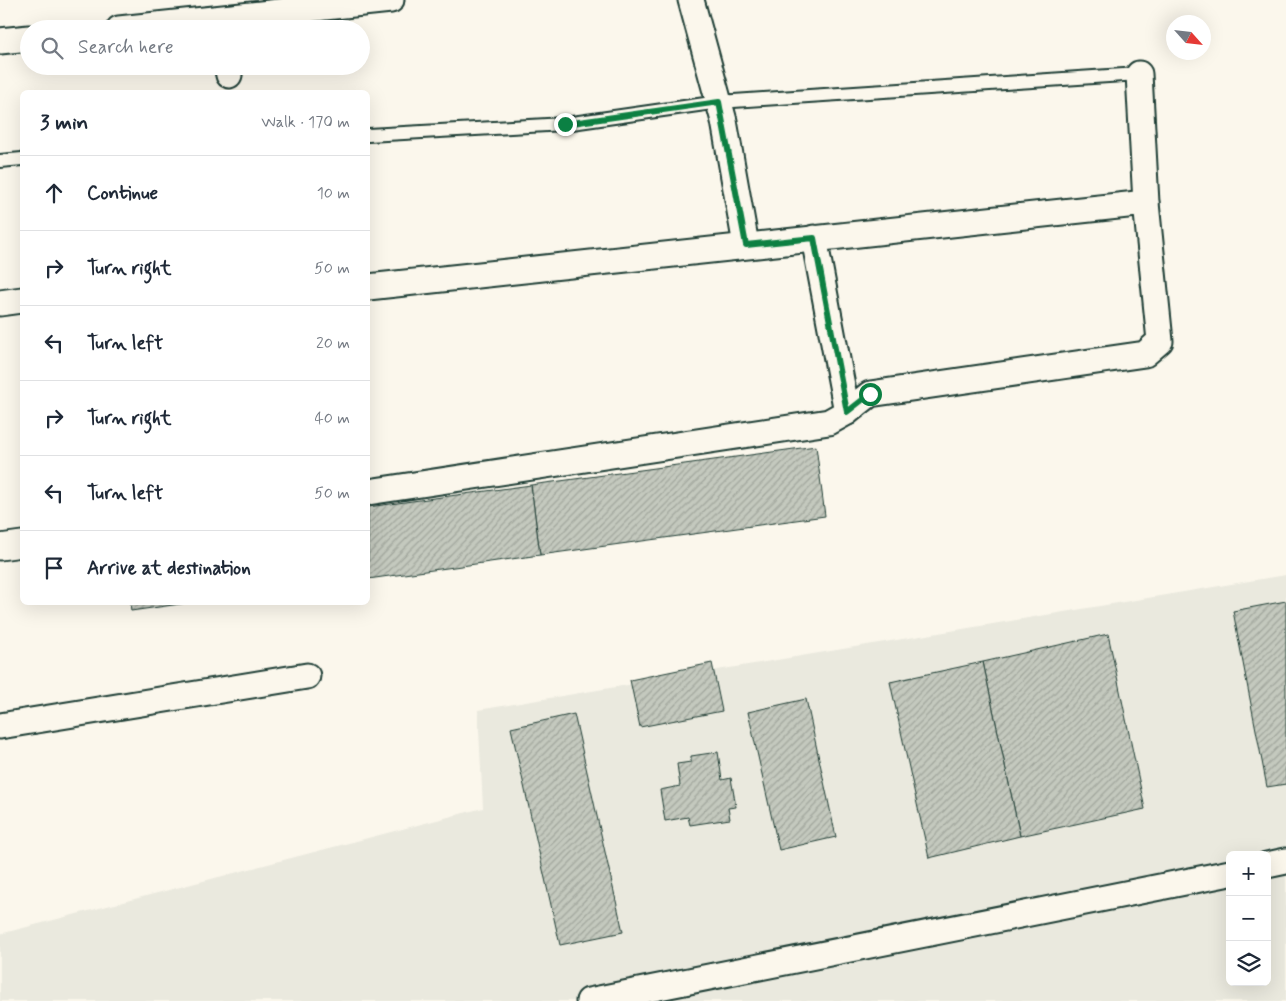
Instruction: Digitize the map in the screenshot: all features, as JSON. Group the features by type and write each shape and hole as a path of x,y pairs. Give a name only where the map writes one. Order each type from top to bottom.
{"street":[{"path":"243,20 391,0"},
{"path":"691,0 719,102 746,245"},
{"path":"0,41 20,39"},
{"path":"370,492 829,422 847,412 870,394 1145,354 1160,341 1146,203 1139,74"},
{"path":"370,287 1146,203"},
{"path":"814,238 847,412"},
{"path":"0,304 20,300"},
{"path":"0,547 20,544"},
{"path":"0,726 307,676"},
{"path":"1271,864 1286,861"},
{"path":"589,1001 1226,874"}],"lane":[{"path":"370,135 565,124 719,102 1139,74"},
{"path":"0,161 20,159"}],"shaded area":[{"path":"1286,575 1286,1001 0,1001 0,934 483,808 478,710"}],"building":[{"path":"816,446 825,516 540,555 531,485"},
{"path":"531,485 540,555 370,579 370,507"},
{"path":"1286,601 1286,784 1267,787 1233,611"},
{"path":"130,605 173,605 131,611"},
{"path":"1108,634 1145,809 1020,836 983,662"},
{"path":"983,662 1020,836 929,858 890,682"},
{"path":"712,663 722,711 640,727 630,680"},
{"path":"806,699 836,837 779,850 748,712"},
{"path":"574,714 623,932 560,945 511,728"},
{"path":"718,752 722,780 731,778 736,807 728,808 730,819 690,825 688,817 665,821 660,790 680,786 677,764 691,762 691,756"}],"route":[{"path":"565,124 719,102 746,245 814,238 847,412 870,394"}]}
